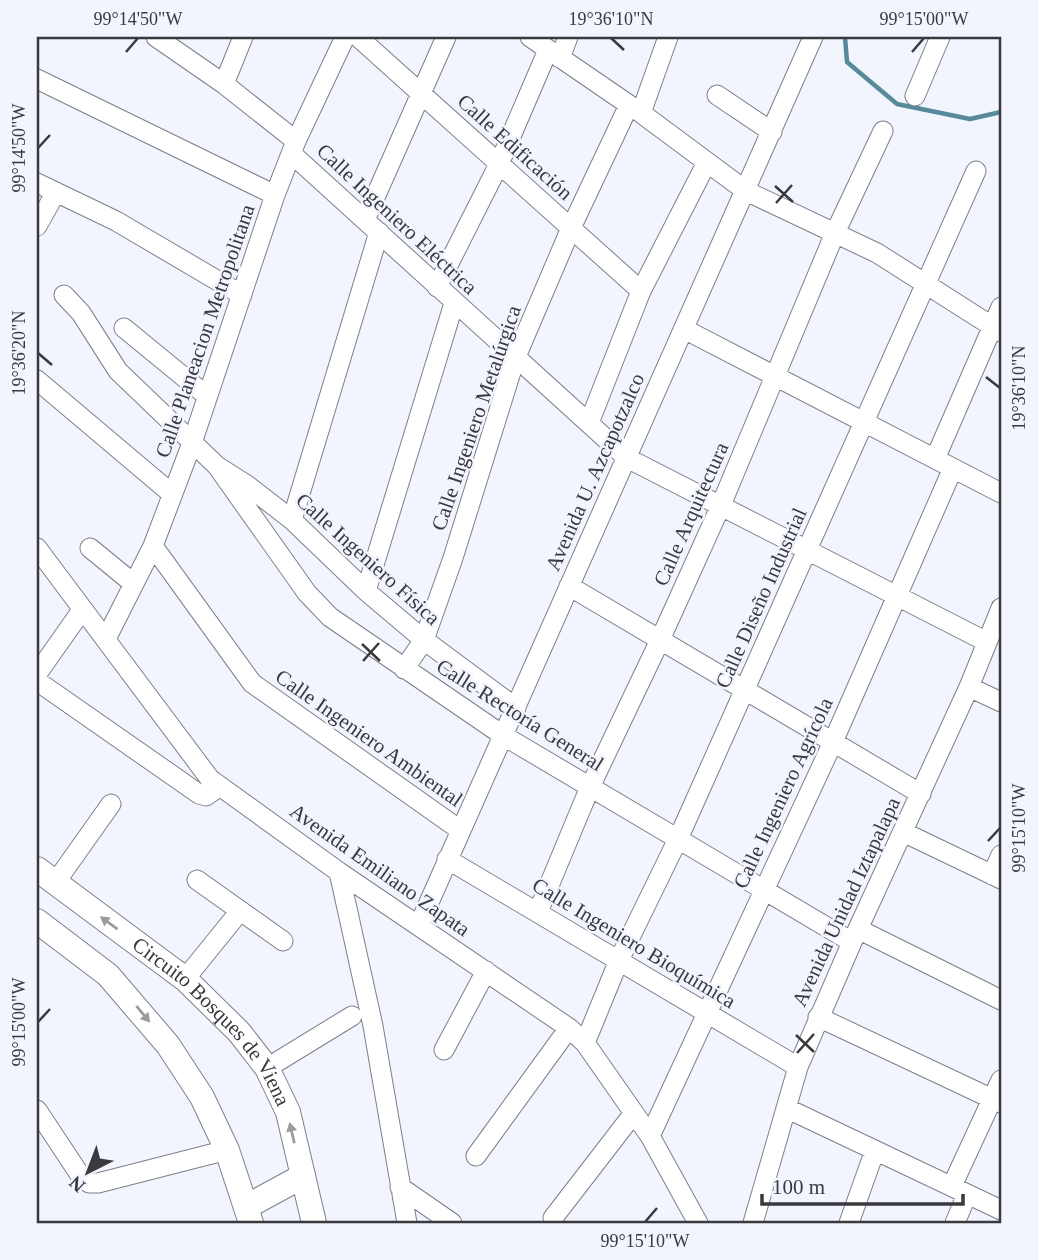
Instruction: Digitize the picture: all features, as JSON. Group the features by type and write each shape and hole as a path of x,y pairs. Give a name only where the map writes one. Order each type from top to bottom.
{"main road":[{"name":"Circuito Bosques de Viena","path":"46,876 185,979 239,1032 267,1068 288,1112 314,1223"},
{"name":"Circuito Bosques de Viena","path":"37,921 108,975 168,1045 202,1097 227,1150 248,1215"},
{"path":"248,1215 303,1176"}],"street":[{"name":"Calle Ingeniero Eléctrica","path":"156,37 224,84 454,303 627,458 987,642"},
{"path":"224,84 243,37"},
{"name":"Calle Planeacion Metropolitana","path":"106,639 153,546 192,443 275,195 345,37"},
{"name":"Calle Edificación","path":"358,37 641,290"},
{"path":"292,520 372,226 421,92 446,37"},
{"path":"530,37 635,109 746,191 877,253 997,330"},
{"path":"437,287 554,54 568,37"},
{"name":"Calle Ingeniero Metalúrgica","path":"404,669 424,640 453,558 515,359 571,228 635,109 668,37"},
{"name":"Avenida U. Azcapotzalco","path":"419,925 813,37"},
{"path":"915,96 940,37"},
{"path":"37,79 275,195"},
{"path":"718,95 772,132"},
{"name":"Calle Arquitectura","path":"538,912 590,787 721,505 835,233 883,131"},
{"path":"589,423 641,290 707,162"},
{"name":"Calle Diseño Industrial","path":"585,1043 619,960 678,839 976,171"},
{"path":"37,183 116,221 242,295"},
{"path":"37,226 56,192"},
{"name":"Calle Ingeniero Física","path":"64,295 81,313 118,371 217,466 247,485 292,520 366,591 424,640 516,708"},
{"path":"366,591 454,303"},
{"path":"935,459 997,330 1001,307"},
{"path":"124,328 207,396"},
{"path":"684,329 1001,493"},
{"path":"37,380 172,494"},
{"name":"Calle Rectoría General","path":"217,466 318,607 404,669 504,736 764,890 855,935 1001,1000"},
{"name":"Calle Ingeniero Agrícola","path":"650,1136 833,742 953,468"},
{"name":"Calle Ingeniero Ambiental","path":"153,546 252,683 460,830"},
{"name":"Avenida Emiliano Zapata","path":"37,548 210,779 339,872 569,1028 585,1043 650,1136 690,1219"},
{"path":"90,548 134,584"},
{"path":"569,586 921,794"},
{"name":"Avenida Unidad Iztapalapa","path":"753,1223 798,1067 818,1017 969,687 1001,608"},
{"path":"37,674 82,610"},
{"path":"37,681 199,794 206,796 220,786"},
{"path":"969,687 1001,702"},
{"path":"46,876 111,804"},
{"path":"903,832 997,877 1001,855"},
{"name":"Calle Ingeniero Bioquímica","path":"447,859 798,1067"},
{"path":"339,872 373,1026 407,1223"},
{"path":"197,880 283,941"},
{"path":"185,979 240,911"},
{"path":"444,1050 486,971"},
{"path":"267,1068 352,1016"},
{"path":"818,1017 996,1101"},
{"path":"476,1156 569,1028"},
{"path":"955,1223 960,1190 996,1101 1001,1080"},
{"path":"786,1108 1001,1210"},
{"path":"37,1110 82,1178 89,1183 227,1150"},
{"path":"553,1218 634,1113"},
{"path":"849,1223 874,1150"},
{"path":"400,1187 452,1223"}],"waterway":[{"path":"845,37 847,62 897,104 970,119 1001,112"}]}
